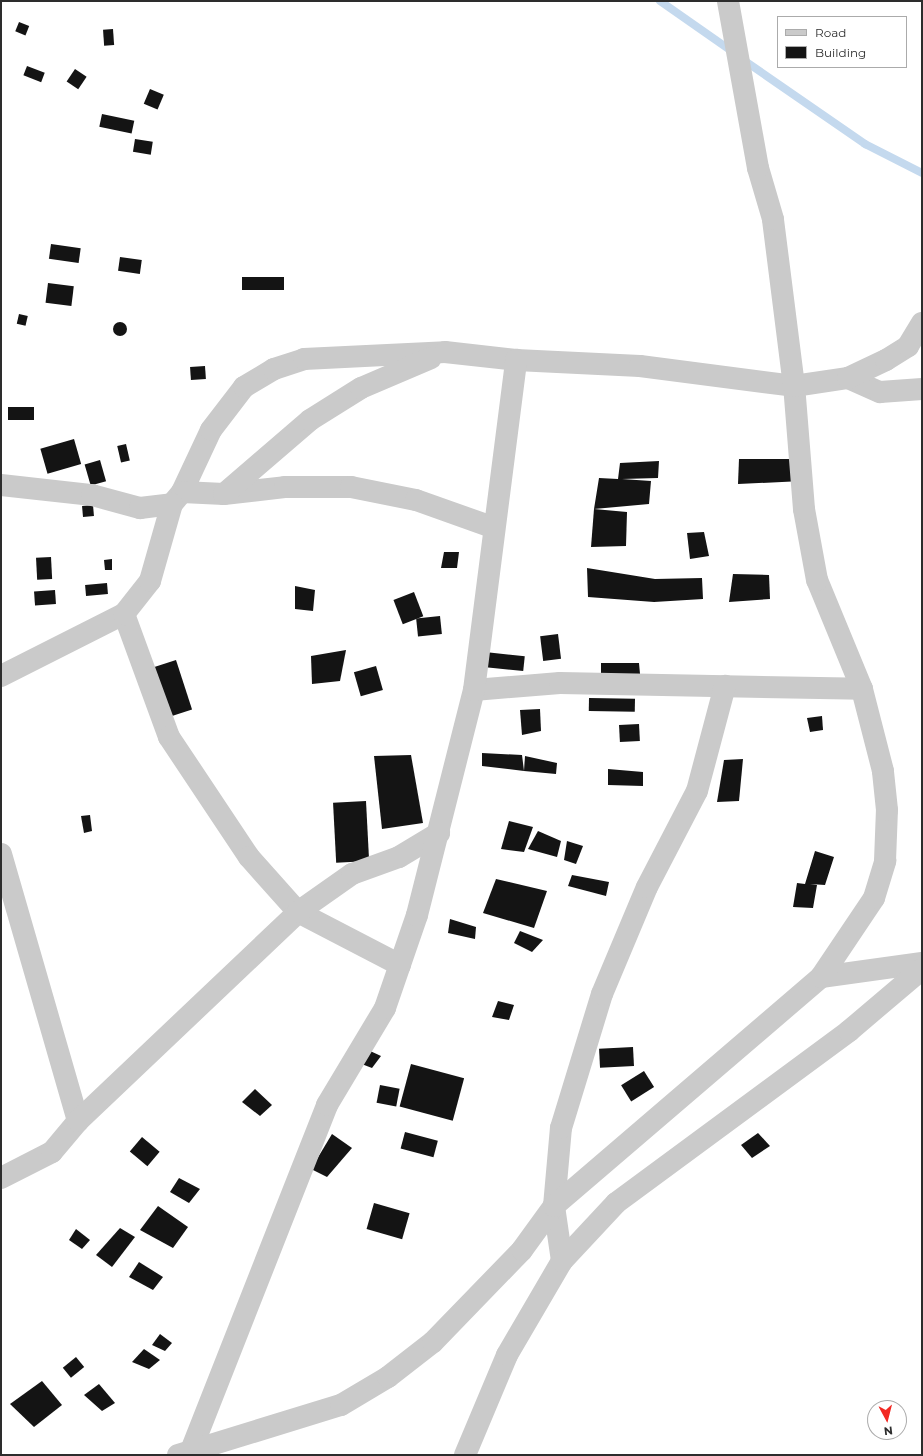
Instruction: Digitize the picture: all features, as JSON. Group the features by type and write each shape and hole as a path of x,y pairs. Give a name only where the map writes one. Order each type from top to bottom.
{"street":[{"path":"185,1452 341,1405 388,1377 433,1342 472,1305 522,1250 554,1206 821,977 874,898 885,861 888,810 883,771 862,689 817,580 804,509 794,386 773,219 758,168 728,1"},
{"path":"1,676 124,614 150,581 177,498 210,430 244,388 274,369 304,359 445,352 516,360 640,366 794,386 848,378 908,346 922,323"},
{"path":"224,494 310,420 361,388 445,352"},
{"path":"185,1452 327,1105 385,1008 400,965 439,834 474,690 492,527 516,360"},
{"path":"848,378 880,392 922,389"},
{"path":"1,486 92,495 140,508 177,498 284,487 351,487 416,500 492,527"},
{"path":"124,614 169,737 249,857 298,912 400,965"},
{"path":"474,690 560,682 862,689"},
{"path":"562,1261 554,1206 561,1128 602,994 647,887 697,791 725,686"},
{"path":"1,1178 52,1152 78,1121 298,912 352,874 399,857 439,834"},
{"path":"1,854 78,1121"},
{"path":"821,977 922,963"},
{"path":"465,1455 508,1355 562,1261 616,1203 849,1031 922,969"}],"building":[{"path":"19,22 29,26 25,35 15,31"},
{"path":"113,29 114,45 104,46 103,30"},
{"path":"27,66 45,73 41,82 23,75"},
{"path":"75,69 87,77 78,89 67,81"},
{"path":"150,89 164,95 158,110 144,104"},
{"path":"102,114 134,121 132,134 99,127"},
{"path":"135,139 153,142 151,155 133,152"},
{"path":"51,244 81,248 79,263 49,259"},
{"path":"120,257 142,260 140,274 118,271"},
{"path":"242,277 284,277 284,290 242,290"},
{"path":"48,283 74,286 71,306 46,303"},
{"path":"19,314 28,316 26,326 17,324"},
{"path":"120,322 125,324 127,329 125,334 120,336 115,334 113,329 115,324"},
{"path":"205,366 206,379 191,380 190,367"},
{"path":"8,407 34,407 34,420 8,420"},
{"path":"74,439 81,464 48,474 40,449"},
{"path":"126,444 130,461 121,463 117,446"},
{"path":"739,459 801,459 802,481 738,484"},
{"path":"100,460 106,481 91,486 85,464"},
{"path":"659,461 658,478 622,479 651,481 649,504 594,509 599,478 618,479 620,463"},
{"path":"93,505 94,516 83,517 82,506"},
{"path":"594,509 627,512 626,546 591,547"},
{"path":"704,532 709,556 690,559 687,533"},
{"path":"444,552 459,552 457,568 441,568"},
{"path":"51,557 52,579 37,580 36,558"},
{"path":"112,559 112,570 105,570 104,560"},
{"path":"587,568 655,579 702,578 703,599 654,602 588,597"},
{"path":"733,574 769,575 770,599 729,602"},
{"path":"107,583 108,594 86,596 85,585"},
{"path":"295,586 315,590 313,611 295,609"},
{"path":"55,590 56,604 35,605 34,591"},
{"path":"414,592 423,616 403,624 393,600"},
{"path":"440,616 442,634 418,636 416,619"},
{"path":"558,634 561,659 543,661 540,636"},
{"path":"346,650 340,681 312,684 311,656"},
{"path":"485,652 525,656 523,671 483,667"},
{"path":"176,660 192,709 167,717 151,668"},
{"path":"601,663 639,663 640,674 601,676"},
{"path":"376,666 383,690 361,696 354,672"},
{"path":"589,698 635,699 635,712 589,711"},
{"path":"540,709 541,731 522,735 520,710"},
{"path":"822,716 823,730 810,732 807,718"},
{"path":"639,724 640,741 620,742 619,725"},
{"path":"482,753 522,755 524,771 482,766"},
{"path":"411,755 423,823 382,829 374,756"},
{"path":"525,756 557,763 556,774 524,771"},
{"path":"743,759 739,801 717,802 724,760"},
{"path":"608,769 643,772 643,786 608,785"},
{"path":"366,801 369,861 336,863 333,803"},
{"path":"90,815 92,831 84,833 81,816"},
{"path":"509,821 533,827 524,852 501,849"},
{"path":"538,831 561,841 557,857 528,849"},
{"path":"567,841 583,846 576,864 564,860"},
{"path":"815,851 834,857 825,885 810,884 817,885 813,908 793,907 797,883 805,884"},
{"path":"572,875 609,882 606,896 568,886"},
{"path":"496,879 547,891 534,928 483,913"},
{"path":"450,919 476,927 475,939 448,933"},
{"path":"520,931 543,940 532,952 514,943"},
{"path":"498,1001 514,1005 509,1020 492,1017"},
{"path":"633,1047 634,1066 600,1068 599,1049"},
{"path":"368,1050 381,1056 372,1068 359,1063"},
{"path":"411,1064 464,1078 453,1121 400,1107"},
{"path":"644,1071 654,1087 631,1101 621,1085"},
{"path":"380,1085 400,1089 396,1106 377,1103"},
{"path":"255,1089 272,1105 260,1116 242,1102"},
{"path":"405,1132 438,1141 433,1157 401,1148"},
{"path":"758,1133 770,1146 752,1158 741,1145"},
{"path":"332,1134 352,1148 327,1177 311,1169"},
{"path":"142,1137 160,1152 147,1166 130,1152"},
{"path":"179,1178 200,1189 189,1203 170,1192"},
{"path":"374,1203 410,1213 402,1239 367,1229"},
{"path":"158,1206 188,1227 173,1248 140,1230"},
{"path":"120,1228 135,1237 112,1267 96,1255"},
{"path":"76,1229 90,1240 82,1249 69,1240"},
{"path":"139,1262 163,1277 153,1290 129,1277"},
{"path":"160,1334 172,1343 165,1351 152,1345"},
{"path":"144,1349 160,1360 149,1369 132,1362"},
{"path":"76,1357 84,1367 71,1378 63,1368"},
{"path":"42,1381 62,1405 34,1427 10,1404"},
{"path":"99,1384 115,1403 102,1411 84,1395"}],"waterway":[{"path":"660,1 733,52"},
{"path":"742,59 865,144 922,173"}]}
